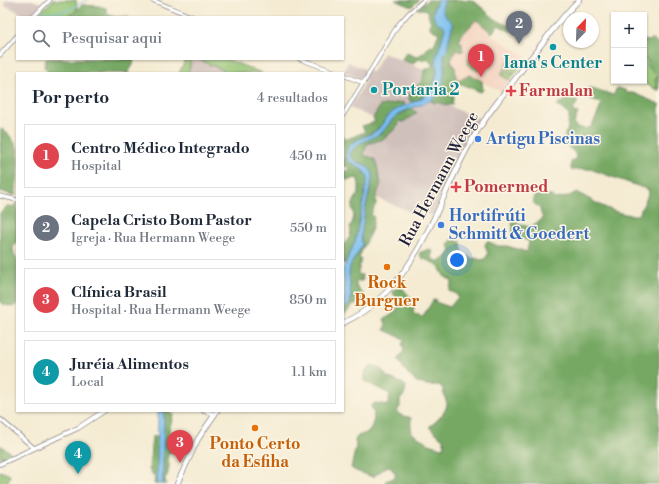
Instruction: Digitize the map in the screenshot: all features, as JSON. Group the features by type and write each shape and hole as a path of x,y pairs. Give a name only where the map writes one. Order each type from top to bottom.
{"main road":[{"name":"Rua Hermann Weege","path":"344,322 370,308 396,283 430,227 462,158 479,128 562,18 579,0"},
{"path":"0,464 78,428 102,412"},
{"path":"177,484 198,439 216,412"}],"street":[{"path":"34,16 50,0"},
{"path":"152,0 191,16"},
{"path":"344,113 398,25 409,12 424,0"},
{"path":"0,55 16,37"},
{"path":"303,60 335,72"},
{"path":"344,75 364,83"},
{"path":"0,196 16,200"},
{"path":"0,420 34,448"}],"shaded area":[{"path":"6,0 32,0 42,4 30,16 27,16 4,5"},
{"path":"476,20 480,22 493,36 527,57 501,92 470,75 460,80 456,78 455,69 451,61 454,53 458,50 464,49 461,48 459,41 462,35"},
{"path":"384,53 424,70 432,67 436,101 480,119 456,160 432,216 420,211 413,213 370,195 350,157 411,108 402,102 380,106 373,118 350,108 366,81 344,72 348,62 372,72"},
{"path":"185,60 229,60 259,72 179,72"}],"green space":[{"path":"53,0 76,0 77,9 73,14 68,16 36,16"},
{"path":"395,0 419,0 412,7"},
{"path":"428,0 438,0 433,10 437,22 444,25 445,28 437,55 434,84 422,98 411,102 409,100 410,93 423,80 424,70 432,67 432,64 427,58 423,61 421,59 415,61 413,64 402,60 406,52 416,57 425,52 429,46 434,45 439,33 431,29 429,25 431,22 428,15 429,12 424,9 417,9"},
{"path":"445,0 472,0 494,18 511,26 512,31 498,25 492,33 476,20 462,35 459,41 462,43 462,48 464,50 461,52 458,50 456,51 451,61 455,68 456,78 460,80 470,75 482,81 483,90 481,92 456,82 452,105 436,102 434,103 431,101 438,94 444,54 448,50 448,43 453,24 443,14 442,6"},
{"path":"82,5 98,6 106,8 107,13 113,16 68,16 73,14"},
{"path":"651,39 659,44 659,90 657,90 655,79 657,79 657,75 647,66 648,41"},
{"path":"469,59 477,65 479,62 482,64 478,71 468,65"},
{"path":"510,59 521,66 515,74 505,68"},
{"path":"46,60 134,60 133,65 129,72 46,72 48,71 44,67"},
{"path":"186,60 189,60 190,68 188,72 180,72"},
{"path":"199,60 229,60 259,72 228,72"},
{"path":"647,66 657,75 657,79 655,81 657,90 646,84 647,84"},
{"path":"504,69 506,72 514,75 509,80 501,75"},
{"path":"588,88 614,95 616,89 618,88 625,90 627,93 633,93 659,104 659,484 386,484 385,481 394,478 396,474 389,466 373,477 351,468 356,446 355,440 358,436 369,432 373,422 374,413 371,406 375,403 388,405 390,394 364,381 364,374 372,365 381,368 387,377 406,386 405,393 402,398 400,398 400,407 397,411 402,416 411,418 411,428 413,434 429,444 442,448 444,447 444,440 429,427 435,423 445,411 447,403 443,389 439,385 418,383 410,376 398,360 404,351 402,343 405,341 404,339 384,330 386,324 384,319 393,314 398,307 399,300 394,295 393,291 400,285 415,303 413,312 416,315 423,317 433,300 436,299 435,302 450,307 458,297 455,293 449,291 452,281 444,276 438,265 422,258 419,253 429,249 433,252 431,256 433,259 439,261 442,260 450,253 451,250 448,244 452,240 461,242 462,252 472,259 485,259 488,254 485,245 487,241 498,246 507,246 527,252 529,241 512,236 512,223 516,221 521,225 530,227 543,219 539,207 532,202 534,196 550,195 555,199 567,197 577,192 614,211 631,215 639,215 649,190 590,169 571,170 571,162 576,158 575,153 565,144 565,133 567,132 569,115 557,105 560,102 564,103 564,100 567,99 578,101 573,110 573,112 578,113 574,123 576,127 586,129 591,127 601,103 586,97 585,94"},
{"path":"402,102 405,104 387,116 375,131 353,142 346,153 352,164 362,170 368,178 355,242 344,264 344,244 350,234 350,226 354,217 352,208 359,193 359,183 357,178 346,180 344,178 344,172 351,169 346,166 344,167 344,136 347,139 365,132 362,126 375,122 373,118 380,106"},
{"path":"412,108 417,113 403,122 400,121 397,127 384,139 367,144 364,154 375,160 381,183 376,197 376,204 371,214 374,218 372,228 359,257 361,260 358,273 362,275 363,279 362,281 356,281 356,286 366,298 363,301 353,304 344,314 344,309 350,303 351,297 349,275 350,266 362,246 361,235 372,182 364,164 353,161 350,157 351,151 356,145 381,133 396,116"},
{"path":"1,129 6,132 16,146 16,187 15,196 0,191"},
{"path":"16,204 16,244 14,245 13,249 16,257 16,305 13,307 0,302 0,213 8,205 12,207"},
{"path":"164,412 170,412 173,415 168,436 170,446 173,449 168,455 169,466 167,476 165,478 166,484 163,484"},
{"path":"158,436 158,484 154,484 155,477 149,470 152,437"},
{"path":"0,445 13,454 1,459"},
{"path":"0,471 10,475 7,484 0,484"}],"water":[{"path":"438,0 445,0 442,8 444,14 453,24 448,43 448,50 444,55 444,80 439,93 425,103 406,110 396,116 378,135 358,144 354,148 350,157 356,162 366,166 373,175 361,235 362,246 350,266 350,303 344,309 344,267 355,242 368,178 364,171 347,160 348,148 351,144 376,131 394,111 422,98 432,87 437,72 436,57 445,28 435,20 433,14"},
{"path":"158,412 164,412 163,484 158,484"}],"waterway":[{"path":"40,12 61,12 87,0"}],"place":[{"name":"Capela Cristo Bom Pastor","path":"519,44"},
{"name":"Iana's Center","path":"553,47"},
{"name":"Centro Médico Integrado","path":"481,77"},
{"name":"Portaria 2","path":"374,90"},
{"name":"Farmalan","path":"511,91"},
{"name":"Artigu Piscinas","path":"478,139"},
{"name":"Pomermed","path":"456,187"},
{"name":"Hortifrúti Schmitt & Goedert","path":"441,225"},
{"name":"Rock Burguer","path":"387,267"},
{"name":"Ponto Certo da Esfiha","path":"255,428"},
{"name":"Clínica Brasil","path":"180,463"},
{"name":"Juréia Alimentos","path":"78,474"}]}
